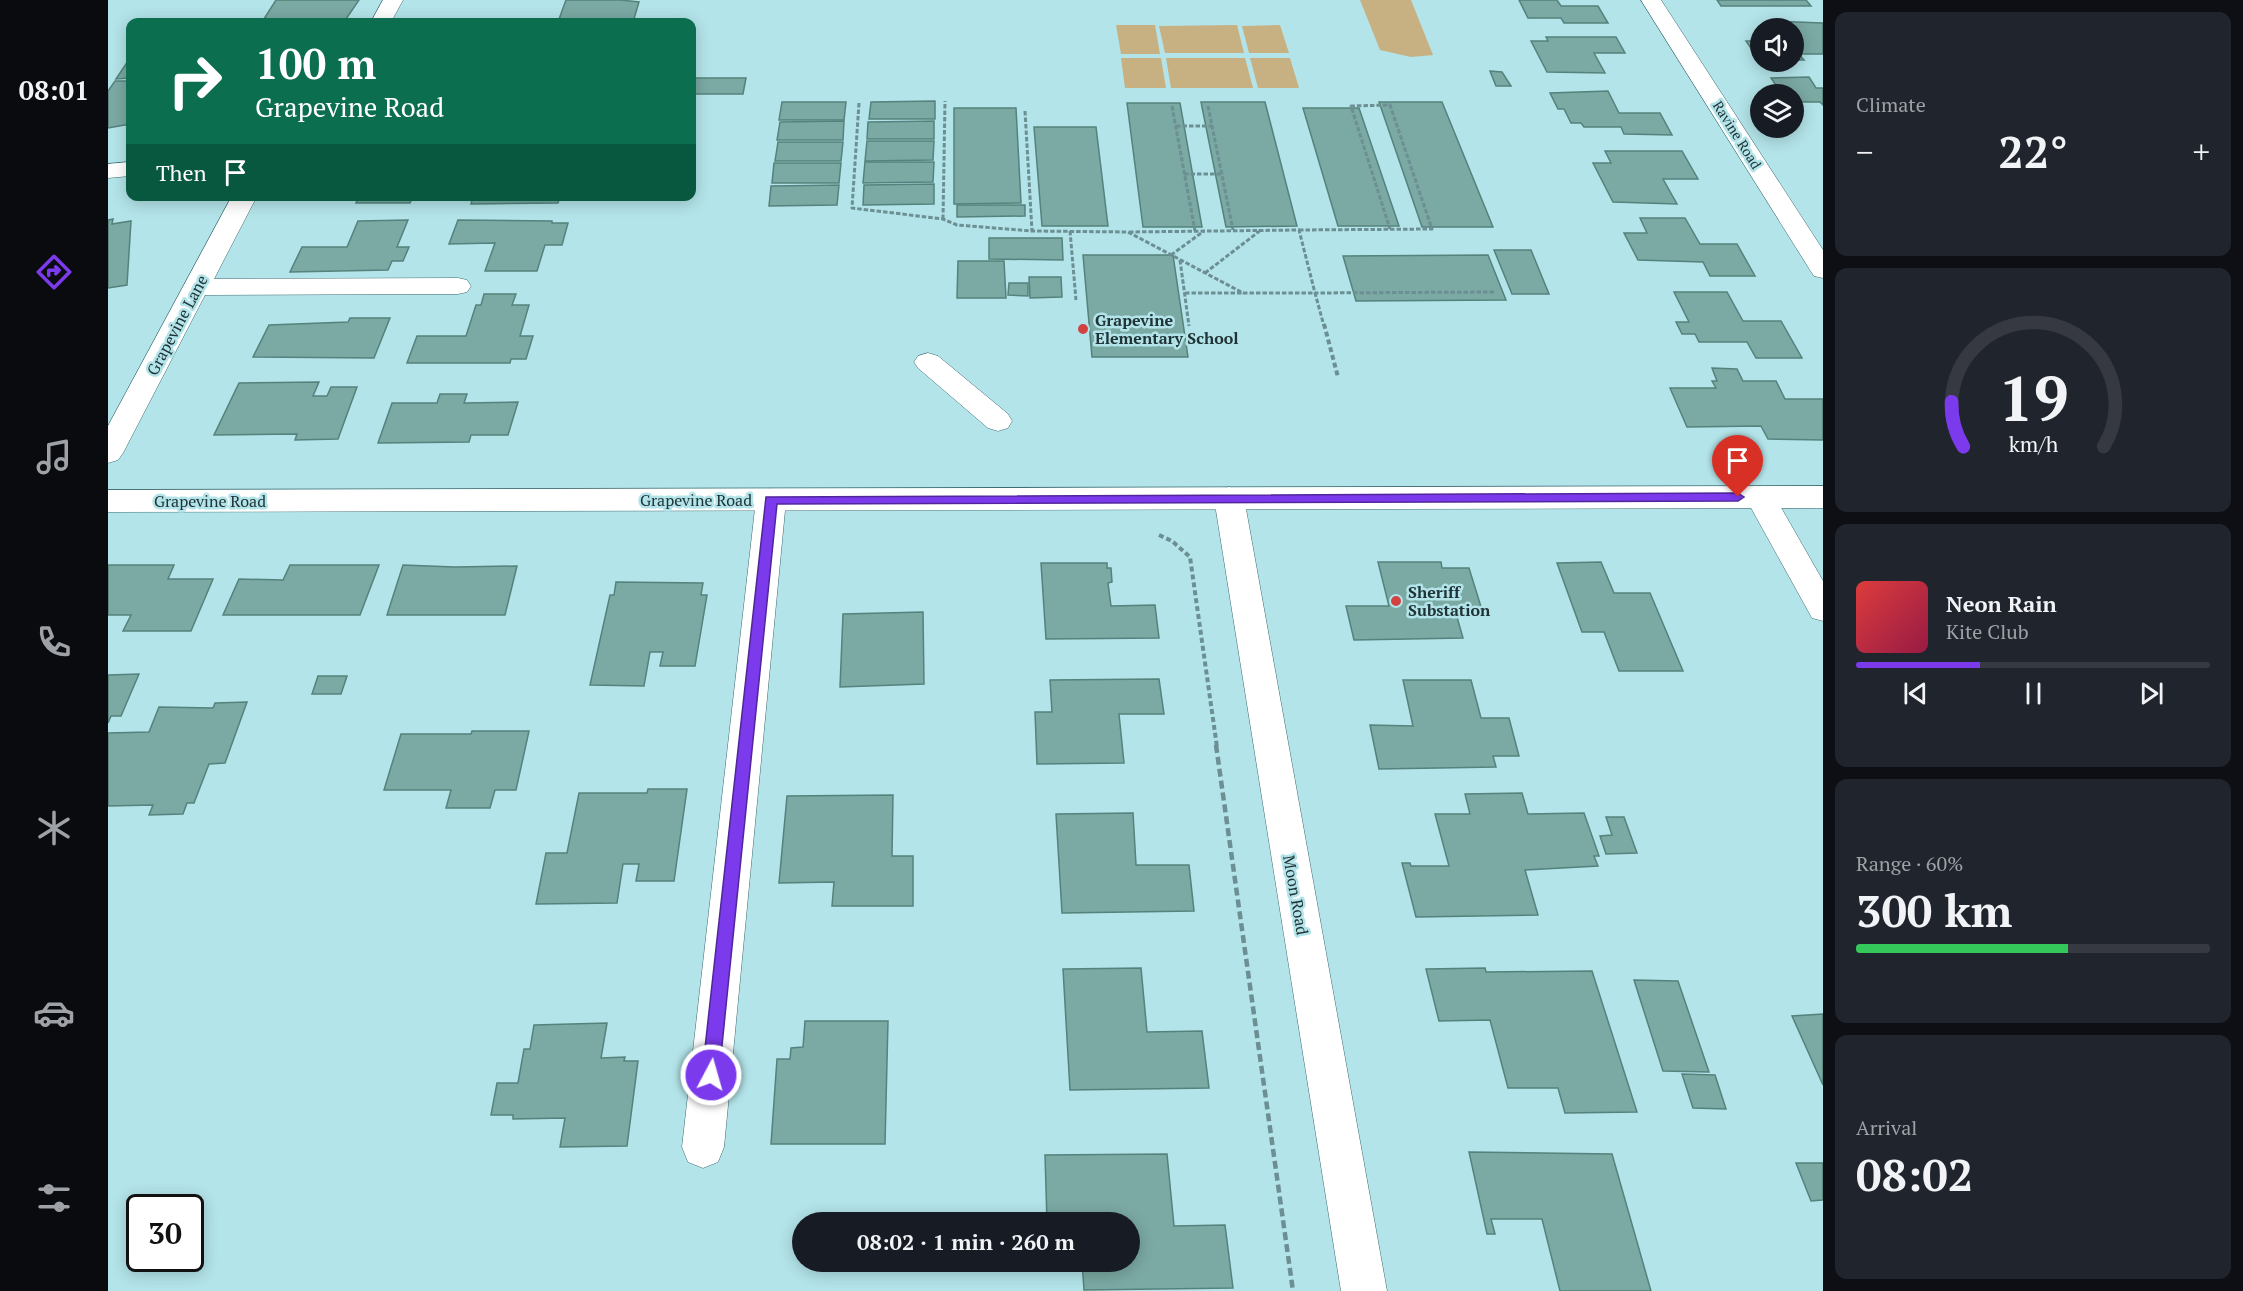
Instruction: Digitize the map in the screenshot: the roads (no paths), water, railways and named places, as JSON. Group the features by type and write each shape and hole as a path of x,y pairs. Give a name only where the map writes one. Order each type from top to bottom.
{"street":[{"path":"383,18 393,0"},
{"name":"Ravine Road","path":"1651,0 1823,270"},
{"path":"108,171 126,169"},
{"name":"Grapevine Lane","path":"108,453 242,201"},
{"path":"198,288 458,286"},
{"path":"928,362 998,421"},
{"path":"1760,497 1823,609"},
{"name":"Grapevine Road","path":"108,501 1823,497"},
{"name":"Moon Road","path":"1229,498 1364,1291"},
{"path":"703,1147 771,500"}],"place":[{"name":"Grapevine Elementary School","path":"1083,329"},
{"name":"Sheriff Substation","path":"1396,601"}]}
